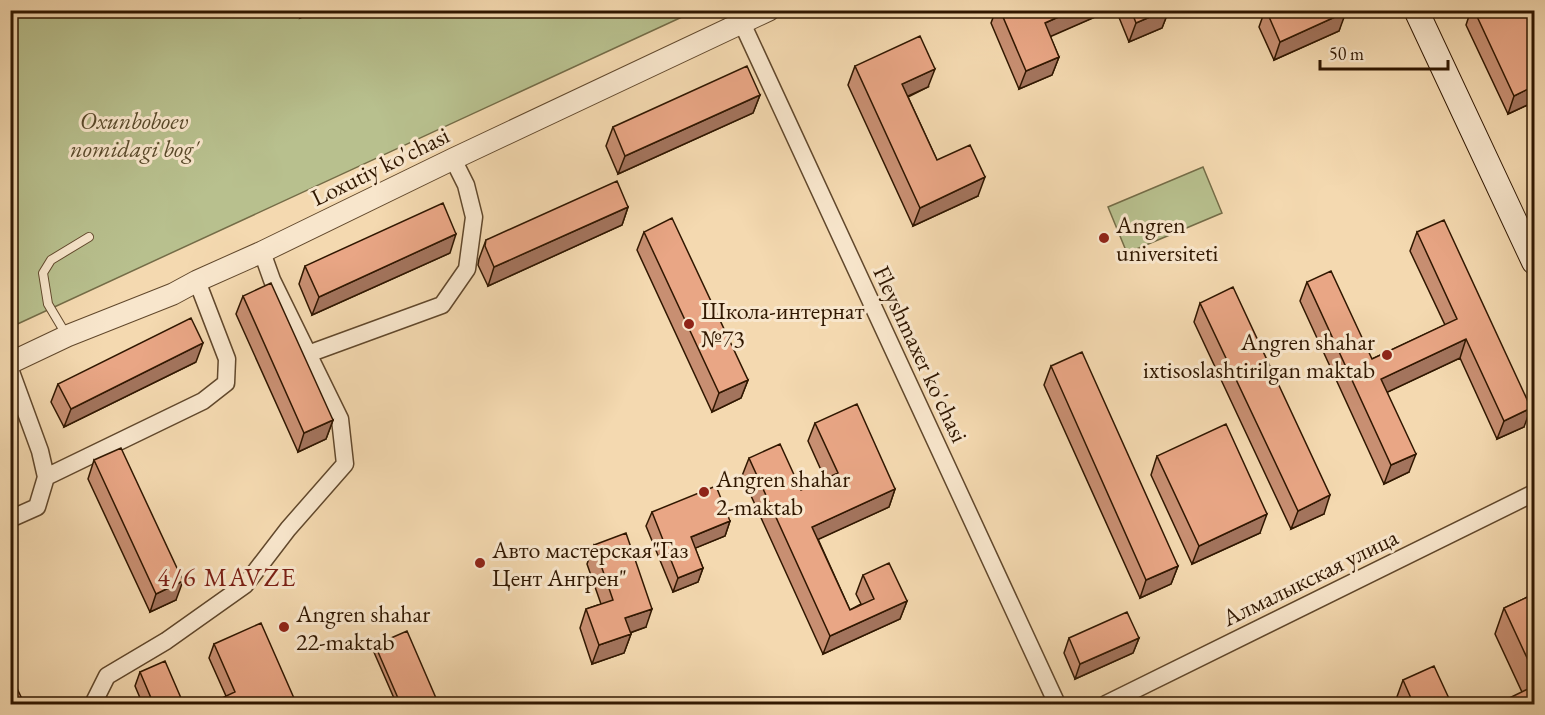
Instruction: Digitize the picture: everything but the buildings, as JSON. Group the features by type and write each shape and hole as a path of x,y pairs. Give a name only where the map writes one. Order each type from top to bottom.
{"main road":[{"path":"1416,10 1534,262"}],"street":[{"name":"Loxutiy ko'chasi","path":"10,363 67,336 173,294 769,10"},
{"name":"Fleyshmaxer ko'chasi","path":"742,23 1057,705"},
{"path":"308,354 442,305 467,269 474,217 466,185 453,159"},
{"path":"93,705 107,676 166,641 245,585 288,530 345,464 340,419 272,280 262,252"},
{"path":"46,477 203,401 226,382 227,359 197,281"},
{"path":"10,369 40,451 46,477 37,507 10,519"},
{"name":"Алмалыкская улица","path":"1107,705 1534,493"}],"lane":[{"path":"67,336 48,304 42,273 51,260 89,237"}],"green space":[{"name":"Oxunboboev nomidagi bog'","path":"11,10 695,11 11,327"},
{"path":"1203,167 1222,213 1127,253 1108,207"}],"place":[{"name":"Angren universiteti","path":"1104,238"},
{"name":"Школа-интернат №73","path":"689,324"},
{"name":"Angren shahar ixtisoslashtirilgan maktab","path":"1387,355"},
{"name":"Angren shahar 2-maktab","path":"704,492"},
{"name":"Авто мастерская\"Газ Цент Ангрен\"","path":"480,563"},
{"name":"Angren shahar 22-maktab","path":"284,627"}],"district":[{"name":"4/6 MAVZE","path":"227,577"}]}
